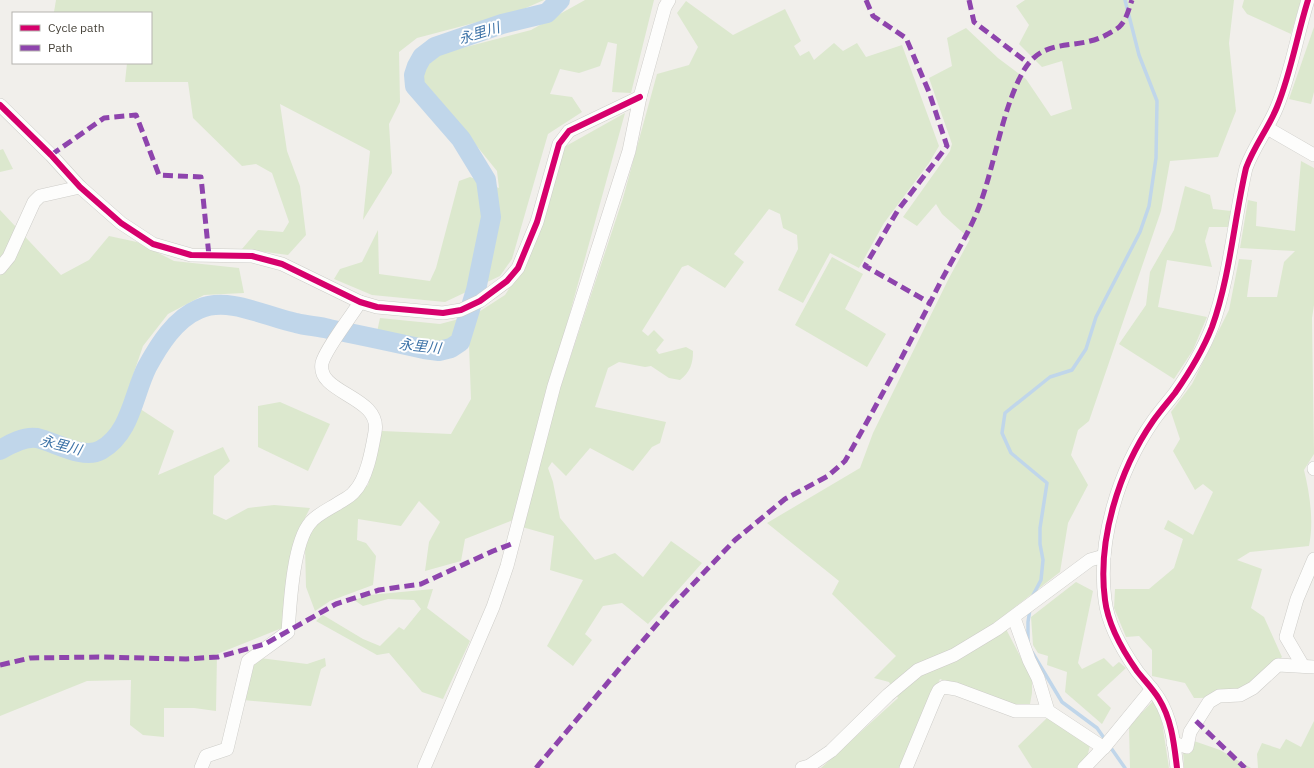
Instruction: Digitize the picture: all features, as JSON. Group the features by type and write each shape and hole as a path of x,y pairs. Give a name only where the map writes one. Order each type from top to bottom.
{"street":[{"path":"424,768 493,607 507,566 554,386 629,151 640,97 665,7 669,0"},
{"path":"1177,768 1168,718 1159,699 1121,645 1109,616 1105,600 1104,556 1116,497 1133,453 1153,420 1176,392 1200,353 1212,327 1224,280 1246,168 1251,154 1267,128 1277,106 1308,0"},
{"path":"0,105 52,155 80,187 121,223 153,244 191,255 252,256 282,264 357,307 377,307 443,313 461,310 480,301 507,281 518,268 537,222 559,144 564,136 569,131 640,97"},
{"path":"1267,128 1314,154"},
{"path":"0,268 9,257 34,202 40,196 80,187"},
{"path":"202,768 206,756 227,749 248,661 288,632 292,585 300,540 310,522 355,491 365,475 376,431 374,418 366,407 328,382 323,376 323,361 331,346 357,307"},
{"path":"802,768 831,751 888,695 918,670 954,655 1014,618 1090,560 1104,556"},
{"path":"1308,666 1286,637 1297,599 1314,559"},
{"path":"1014,618 1029,660 1038,678 1048,711"},
{"path":"1173,742 1187,747 1190,732 1196,721 1209,702 1219,696 1240,695 1254,688 1278,665 1308,666"},
{"path":"906,768 936,696 939,690 944,687 1015,711 1048,711 1107,744"},
{"path":"1084,768 1107,744 1152,690"}],"green space":[{"path":"56,0 544,0 519,11 417,38 399,52 400,102 389,124 392,173 363,220 370,151 280,104 287,151 300,186 306,235 288,255 242,249 258,230 283,232 289,222 272,173 256,164 242,166 193,118 188,82 125,82 127,64 152,64 152,12 54,12"},
{"path":"585,0 654,0 631,93 612,92 617,44 608,42 600,66 579,73 560,69 550,94 572,97 582,112 548,134 512,259 500,276 445,302 372,295 334,279 340,269 362,262 378,230 379,274 430,281 436,268 459,181 470,177 499,188 497,171 432,91 421,81 425,67 443,53 531,30"},
{"path":"1025,0 1234,0 1229,43 1236,111 1218,157 1170,161 1161,211 1089,421 1078,430 1071,455 1088,485 1068,523 1060,572 1006,614 1007,631 1032,679 1030,704 1018,709 940,679 899,768 821,768 898,698 889,682 874,678 896,656 832,594 839,581 767,523 860,468 873,433 948,280 970,239 942,214 936,204 917,226 903,217 950,151 952,144 929,78 952,66 947,38 966,28 998,58 1026,79 1051,116 1072,109 1062,61 1042,67 1019,44 1029,25 1016,6"},
{"path":"1244,0 1301,0 1291,34 1247,14 1242,7"},
{"path":"686,1 733,35 785,9 801,41 794,46 800,56 809,51 814,60 834,43 843,51 857,43 866,57 902,45 939,146 929,163 884,223 859,268 830,253 803,303 778,290 798,249 797,235 783,228 780,214 769,209 734,254 744,262 725,288 688,265 682,267 642,331 648,336 654,330 664,340 656,350 659,354 686,347 693,351 690,367 680,380 669,378 651,366 645,367 619,362 608,368 595,407 666,422 660,443 652,447 633,471 590,448 566,476 552,462 548,468 553,482 560,518 595,560 615,553 643,577 671,541 702,563 648,624 622,603 603,606 585,634 592,640 573,666 547,646 583,580 550,570 554,536 522,527 554,407 623,198 657,74 689,65 698,47 677,13"},
{"path":"1314,27 1314,92 1311,104 1289,99"},
{"path":"625,113 513,520 465,539 461,561 425,571 429,542 440,522 419,501 401,526 358,519 357,540 366,543 376,556 373,585 330,601 315,611 306,587 305,546 313,525 368,485 382,431 451,434 471,399 469,344 455,340 444,344 377,332 380,318 440,324 474,315 505,295 526,262 558,164 566,146"},
{"path":"3,149 13,169 0,172 0,150"},
{"path":"1301,161 1314,168 1314,305 1312,318 1314,454 1304,470 1311,508 1309,546 1250,552 1237,560 1262,569 1251,608 1264,617 1282,657 1257,680 1240,691 1223,696 1194,698 1185,683 1152,676 1152,650 1139,636 1126,637 1114,608 1115,589 1149,589 1174,568 1183,539 1164,529 1168,520 1193,535 1213,492 1203,484 1195,490 1173,451 1180,439 1171,412 1192,384 1229,310 1239,259 1252,260 1247,297 1277,297 1284,262 1295,251 1240,248 1248,200 1257,202 1256,226 1295,231"},
{"path":"1185,186 1210,195 1213,209 1231,211 1229,227 1209,227 1205,241 1212,267 1167,260 1158,307 1207,317 1193,350 1174,379 1119,344 1146,305 1150,272 1174,230"},
{"path":"0,210 61,275 89,260 109,236 137,242 174,261 239,268 244,293 204,295 168,314 143,346 125,399 174,431 158,475 223,447 230,461 214,476 213,514 226,520 248,508 274,505 310,508 298,532 282,628 217,654 216,711 194,708 164,708 164,737 143,735 130,725 131,680 87,681 0,716"},
{"path":"832,257 863,274 845,309 886,334 867,367 795,325"},
{"path":"280,402 330,424 308,471 258,447 258,406"},
{"path":"1076,582 1093,591 1078,663 1082,669 1104,658 1113,667 1119,662 1126,668 1097,695 1111,708 1102,724 1065,692 1067,672 1047,665 1048,656 1038,653 1033,645 1031,617"},
{"path":"433,589 427,608 470,641 443,699 422,692 389,653 377,655 316,621 323,615 363,639 380,646 399,627 404,630 421,609 414,600 388,599 363,606 354,600 369,595"},
{"path":"260,658 307,664 325,658 326,666 321,669 311,706 243,700 252,664"},
{"path":"1154,700 1162,722 1169,768 1130,768 1129,726"},
{"path":"1047,718 1090,745 1087,758 1077,768 1032,768 1018,746"},
{"path":"1314,721 1314,768 1258,768 1257,754 1262,743 1280,749 1286,739 1301,747"},
{"path":"1194,741 1220,750 1251,768 1184,768 1183,750"}],"waterway":[{"name":"永里川","path":"0,450 8,445 27,438 37,438 78,452 94,453 101,450 111,443 125,424 147,367 168,334 190,313 211,306 235,306 300,324 424,349 439,351 451,348 460,342 476,290 491,217 486,180 461,139 415,86 414,75 422,57 435,47 502,24 547,13 560,0"},
{"path":"1032,597 1041,580 1043,560 1040,544 1040,528 1047,483 1011,453 1002,433 1005,413 1050,377 1072,370 1086,349 1096,317 1140,232 1149,206 1156,158 1157,101 1139,55 1125,0"},
{"path":"1028,643 1028,622 1030,609"},
{"path":"1032,652 1062,702 1097,728 1125,768"}],"marked path":[{"path":"866,0 873,16 906,38 929,92 947,146 898,210 865,266 930,303"},
{"path":"969,0 974,22 1028,63"},
{"path":"536,768 673,605 735,540 785,499 828,476 845,461 894,373 975,217 985,191 1004,119 1016,85 1024,70 1032,59 1041,52 1051,48 1095,40 1116,29 1125,19 1132,0"},
{"path":"51,155 104,118 136,115 159,175 201,177 209,256"},
{"path":"0,665 30,658 99,657 186,659 218,657 265,644 336,604 379,590 421,584 514,543"},
{"path":"1196,721 1245,768"}],"cycle path":[{"path":"1177,768 1172,732 1167,715 1157,695 1137,671 1127,655 1109,619 1105,600 1103,577 1104,554 1108,530 1113,506 1130,461 1153,421 1175,393 1190,369 1212,327 1228,268 1246,168 1282,94 1308,0"},
{"path":"0,105 51,155 80,187 121,223 153,244 191,255 252,256 282,264 360,302 377,307 443,313 461,310 480,301 507,281 518,268 537,222 559,144 569,131 640,97"}]}
